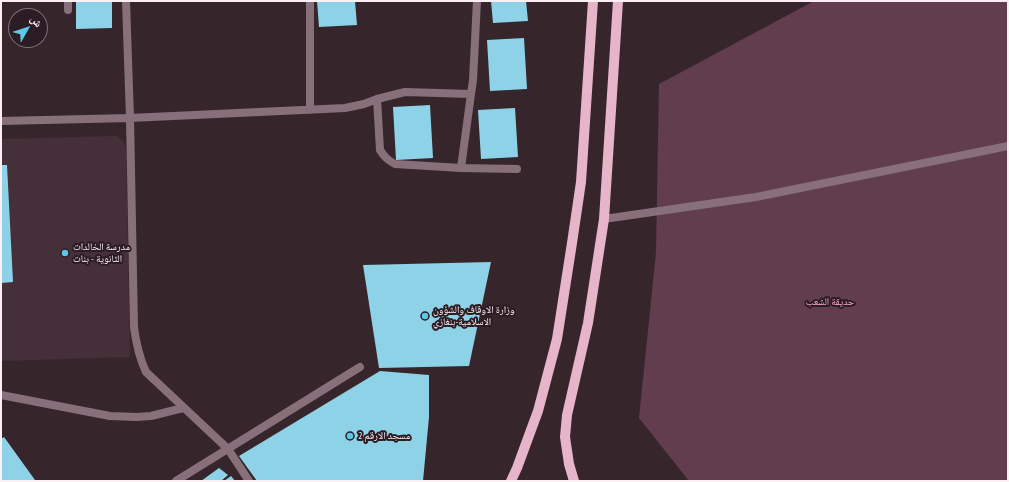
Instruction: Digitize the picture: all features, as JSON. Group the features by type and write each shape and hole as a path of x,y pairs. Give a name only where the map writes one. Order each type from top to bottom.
{"main road":[{"path":"511,481 538,411 557,339 580,182 593,1"},
{"path":"574,481 569,464 565,437 567,415 588,322 604,219 618,1"}],"street":[{"path":"68,1 68,10"},
{"path":"126,1 134,327 137,346 146,372 228,449 249,481"},
{"path":"310,1 310,110"},
{"path":"461,168 473,80 477,1"},
{"path":"1,121 130,118 346,108 405,92 471,94"},
{"path":"377,99 380,150 388,161 395,164 461,168 517,169"},
{"path":"604,219 756,197 1008,146"},
{"path":"176,481 360,367"},
{"path":"1,395 110,416 136,418 183,408"}],"shaded area":[{"name":"مدرسة الخالدات الثانوية - بنات","path":"116,136 123,141 126,148 130,357 1,361 1,139"}],"green space":[{"name":"حديقة الشعب","path":"814,1 1008,1 1008,481 689,481 639,418 656,252 659,84"}],"building":[{"path":"76,1 112,1 112,28 76,29"},
{"path":"317,1 355,1 357,25 319,27"},
{"path":"491,1 526,1 528,21 493,23"},
{"path":"524,38 527,89 490,91 487,40"},
{"path":"430,105 433,158 396,160 393,107"},
{"path":"515,108 518,157 481,159 478,110"},
{"path":"1,165 7,165 13,282 1,283"},
{"name":"وزارة الاوقاف والشؤون الاسلامية-بنغازي","path":"491,262 469,366 379,368 363,265"},
{"name":"مسجد الارقم 2","path":"380,371 429,375 429,417 423,481 257,481 239,456"},
{"path":"4,437 35,480 34,481 1,481 1,439"},
{"path":"219,468 228,475 221,481 201,481"},
{"path":"231,476 235,481 224,481"}],"place":[{"name":"مدرسة الخالدات الثانوية - بنات","path":"65,253"},
{"name":"وزارة الاوقاف والشؤون الاسلامية-بنغازي","path":"425,316"},
{"name":"مسجد الارقم 2","path":"350,436"}]}
